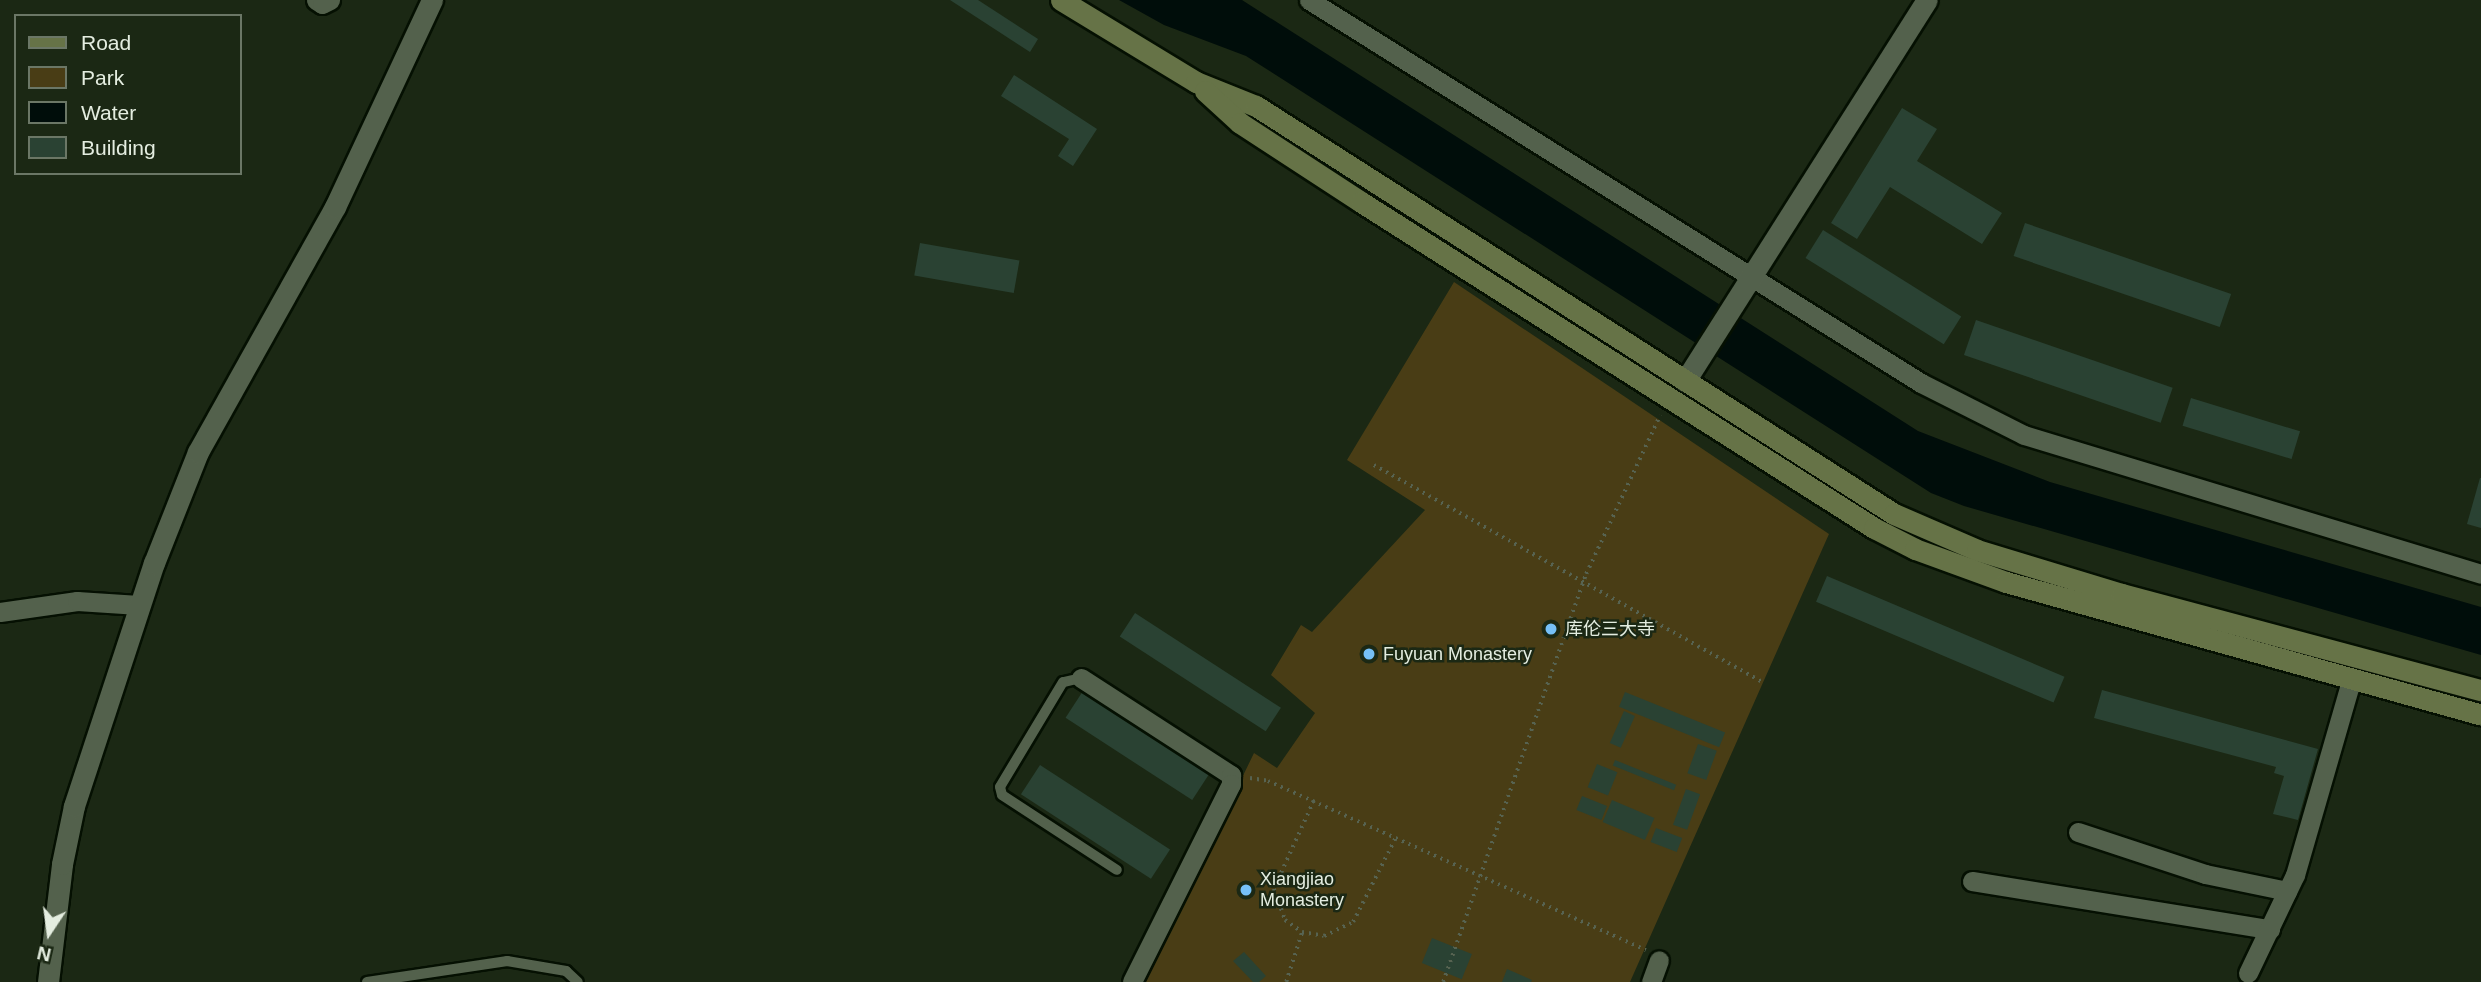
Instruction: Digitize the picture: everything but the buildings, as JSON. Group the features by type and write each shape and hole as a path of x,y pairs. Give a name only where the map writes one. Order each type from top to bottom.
{"main road":[{"path":"1061,0 1196,82 1255,106 1895,514 1977,551 2481,690"},
{"path":"1196,82 1240,123 1874,528 1954,565 2481,715"}],"street":[{"path":"316,0 322,4 330,0"},
{"path":"48,982 62,864 74,806 139,605 198,452 335,207 432,0"},
{"path":"1309,0 1921,383 2024,435 2481,574"},
{"path":"1685,381 1927,0"},
{"path":"0,612 77,601 139,605"},
{"path":"1081,678 1231,775 1231,784 1132,982"},
{"path":"2248,973 2287,891 2352,678"},
{"path":"2078,832 2205,874 2287,891"},
{"path":"1972,881 2270,929"},
{"path":"1651,982 1659,960"}],"lane":[{"path":"1081,678 1063,682 1000,788 1002,795 1118,870"},
{"path":"367,982 506,961 566,971 578,982"}],"path":[{"path":"1443,982 1583,582 1668,397"},
{"path":"1374,465 1763,682"},
{"path":"1231,775 1268,780 1637,943 1659,960"},
{"path":"1314,801 1274,890 1285,920 1302,932 1324,936 1353,922 1396,837"},
{"path":"1286,982 1302,932"}],"green space":[{"name":"库伦三大寺","path":"1454,282 1829,534 1630,982 1143,982 1254,753 1277,768 1315,713 1271,675 1301,625 1312,632 1425,510 1347,460"}],"water":[{"path":"1119,0 1242,0 1918,431 2050,482 2481,607 2481,655 1964,506 1931,493 1246,56 1164,25"}],"place":[{"name":"库伦三大寺","path":"1551,629"},
{"name":"Fuyuan Monastery","path":"1369,654"},
{"name":"Xiangjiao Monastery","path":"1246,890"}]}
